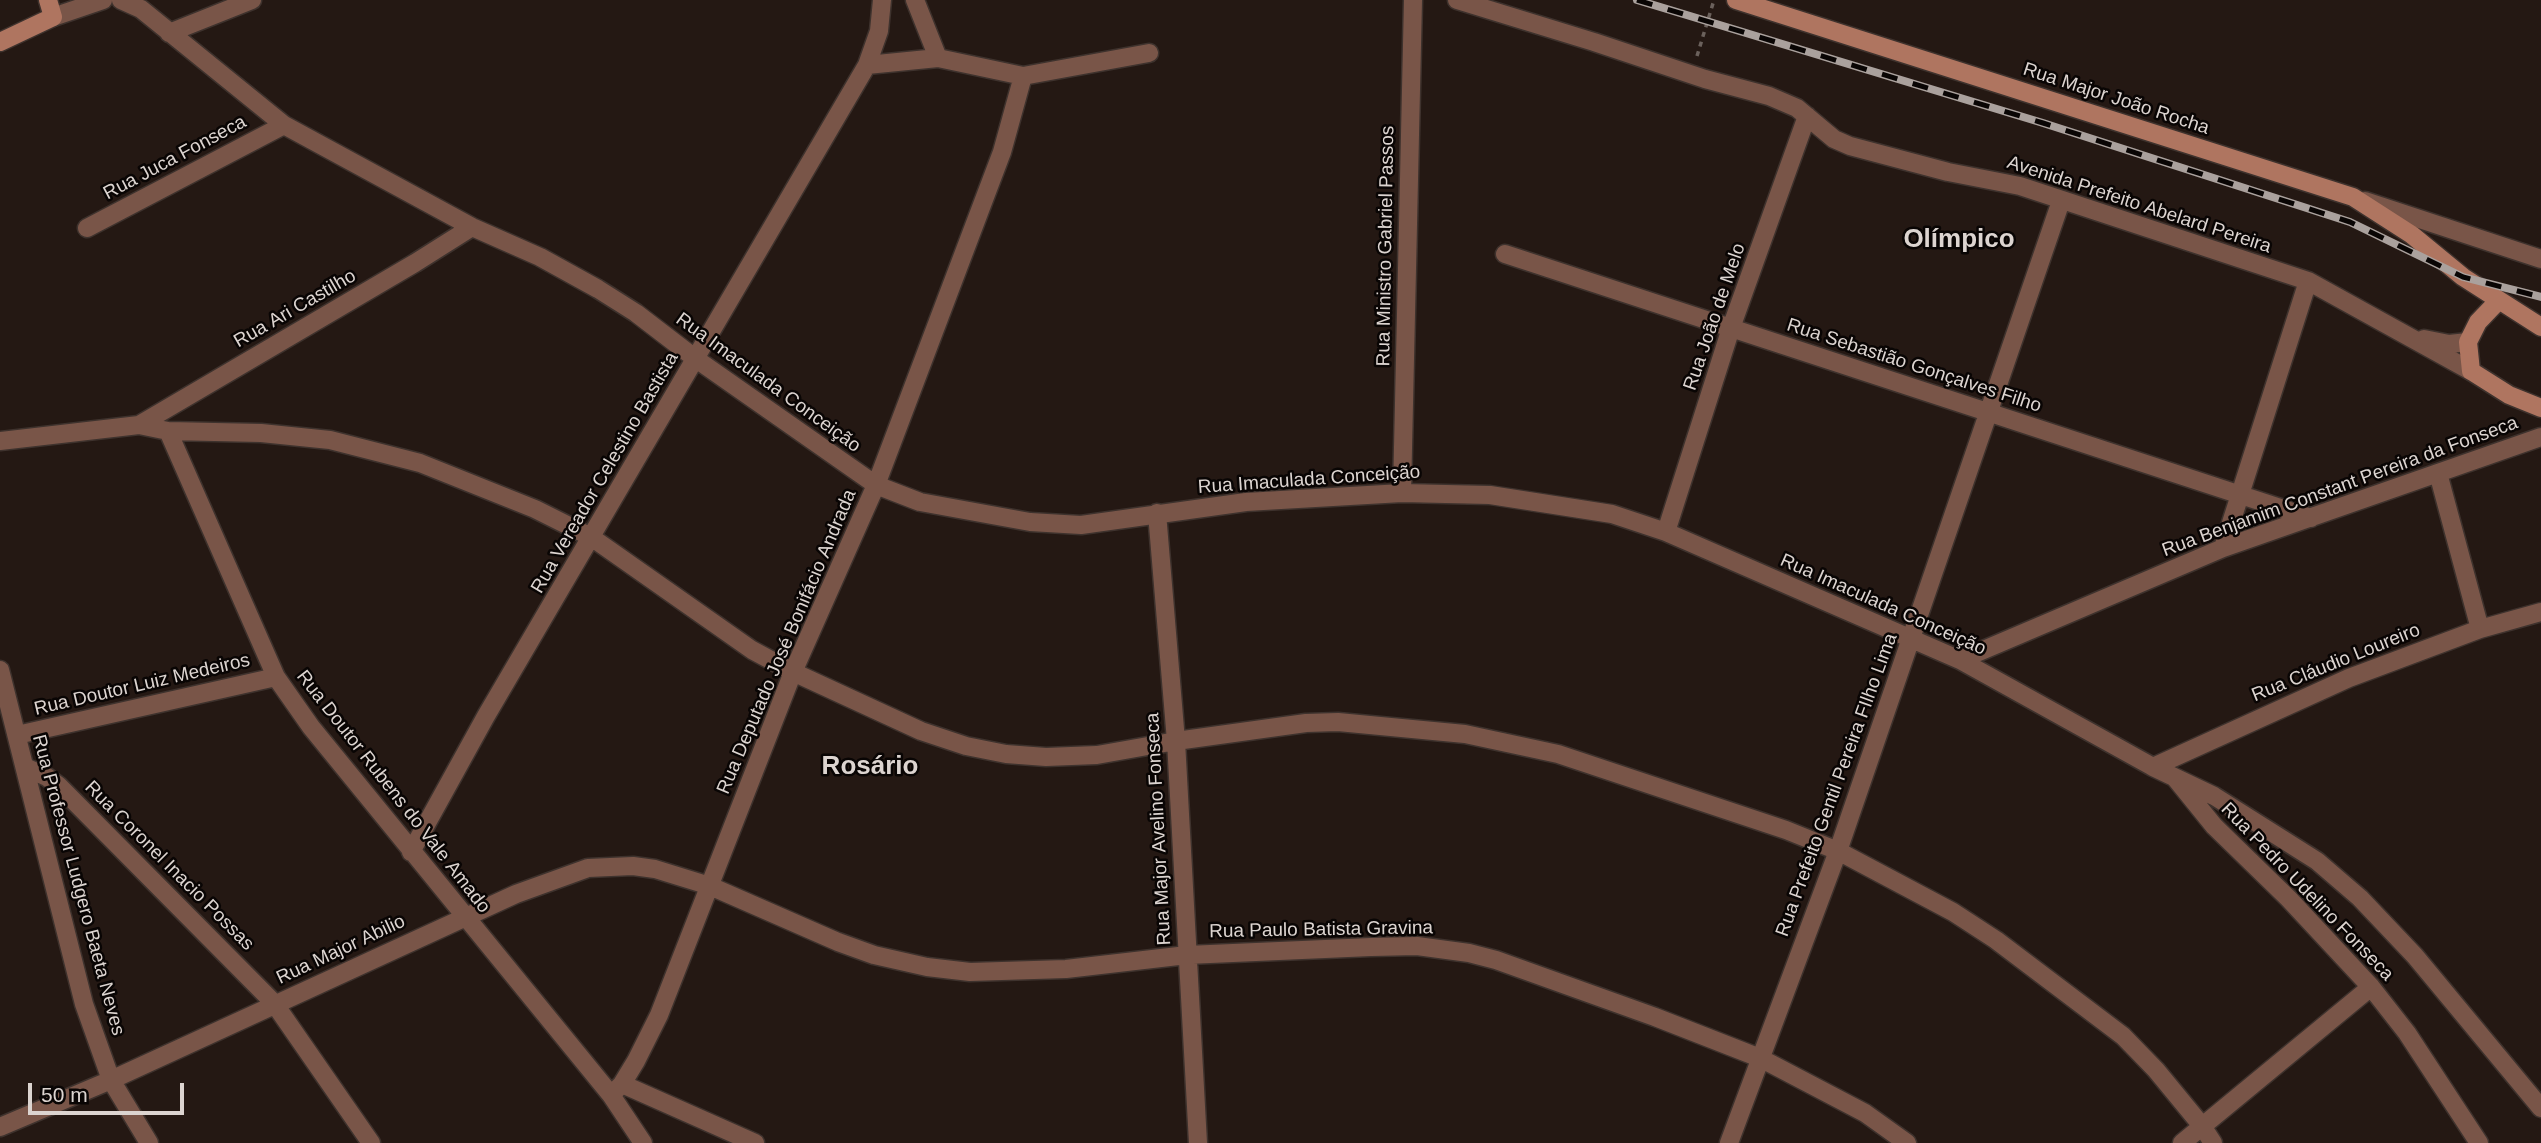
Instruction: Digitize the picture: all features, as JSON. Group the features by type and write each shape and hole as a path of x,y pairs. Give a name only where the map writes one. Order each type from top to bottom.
{"main road":[{"name":"Rua Major João Rocha","path":"1736,0 2353,197 2412,235 2463,277 2541,327"},
{"path":"0,42 50,8"},
{"path":"2471,371 2468,342 2478,322 2499,300"},
{"name":"Avenida Prefeito Abelard Pereira","path":"2471,371 2509,395 2541,408"}],"street":[{"path":"50,8 103,0"},
{"name":"Rua Imaculada Conceição","path":"121,0 141,9 284,125 472,227 540,257 598,289 636,313 696,359 876,485 920,502 1030,522 1081,525 1245,502 1402,493 1490,495 1612,514 1666,532 1960,660 2153,767 2214,796 2317,860 2415,956 2541,1108"},
{"path":"169,33 252,0"},
{"name":"Rua Vereador Celestino Bastista","path":"411,852 468,749 867,65 879,31 882,0"},
{"path":"915,0 938,58"},
{"name":"Rua Ministro Gabriel Passos","path":"1402,493 1413,0"},
{"name":"Avenida Prefeito Abelard Pereira","path":"1457,0 1769,96 1797,108 1834,139 1850,146 1948,172 2020,186 2308,281 2471,371"},
{"path":"867,65 938,58 1023,76 1149,53"},
{"name":"Rua Deputado José Bonifácio Andrada","path":"617,1090 659,1015 793,672 876,485 1002,152 1023,76"},
{"name":"Rua João de Melo","path":"1666,532 1731,328 1807,116"},
{"name":"Rua Juca Fonseca","path":"87,228 284,125"},
{"path":"2353,197 2541,259"},
{"name":"Rua Prefeito Gentil Pereira FIlho Lima","path":"1730,1143 1838,851 2061,201"},
{"name":"Rua Ari Castilho","path":"139,425 472,227"},
{"name":"Rua Sebastião Gonçalves Filho","path":"1504,254 2311,518"},
{"path":"2223,548 2308,281"},
{"name":"Avenida Prefeito Abelard Pereira","path":"2407,336 2449,344 2468,342"},
{"path":"0,441 139,425 168,431 261,432 330,440 419,463 480,485 591,537 752,650 793,672 921,731 966,746 1006,754 1046,757 1097,755 1306,723 1338,722 1465,734 1558,754 1786,830 1838,851 1970,922 2123,1036 2157,1070 2213,1143"},
{"name":"Rua Doutor Rubens do Vale Amado","path":"168,431 276,677 311,727 464,917 617,1090 643,1143"},
{"name":"Rua Benjamim Constant Pereira da Fonseca","path":"1960,660 2223,548 2541,437"},
{"path":"2438,473 2480,629"},
{"name":"Rua Major Avelino Fonseca","path":"1157,513 1176,741 1198,1143"},
{"name":"Rua Cláudio Loureiro","path":"2153,767 2349,678 2480,629 2541,612"},
{"name":"Rua Professor Ludgero Baeta Neves","path":"0,670 84,1004 111,1080 149,1143"},
{"name":"Rua Doutor Luiz Medeiros","path":"17,735 276,677"},
{"name":"Rua Coronel Inacio Possas","path":"25,767 59,786 274,1003 371,1143"},
{"name":"Rua Pedro Udelino Fonseca","path":"2174,777 2214,826 2289,899 2371,987 2415,1044 2479,1143"},
{"name":"Rua Major Abilio","path":"0,1127 111,1080 516,894 588,869 633,866 655,869 710,886"},
{"name":"Rua Paulo Batista Gravina","path":"710,886 838,943 874,955 927,967 970,972 1066,969 1187,955 1405,946 1469,953 1631,1008 1760,1058 1865,1113 1907,1143"},
{"path":"2182,1143 2371,987"},
{"path":"617,1090 755,1143"}],"path":[{"path":"1691,74 1714,0"}],"railway":[{"path":"1637,0 2043,123 2350,222 2463,277 2541,297"}],"district":[{"name":"Olímpico","path":"1959,240"},
{"name":"Rosário","path":"870,767"}]}
